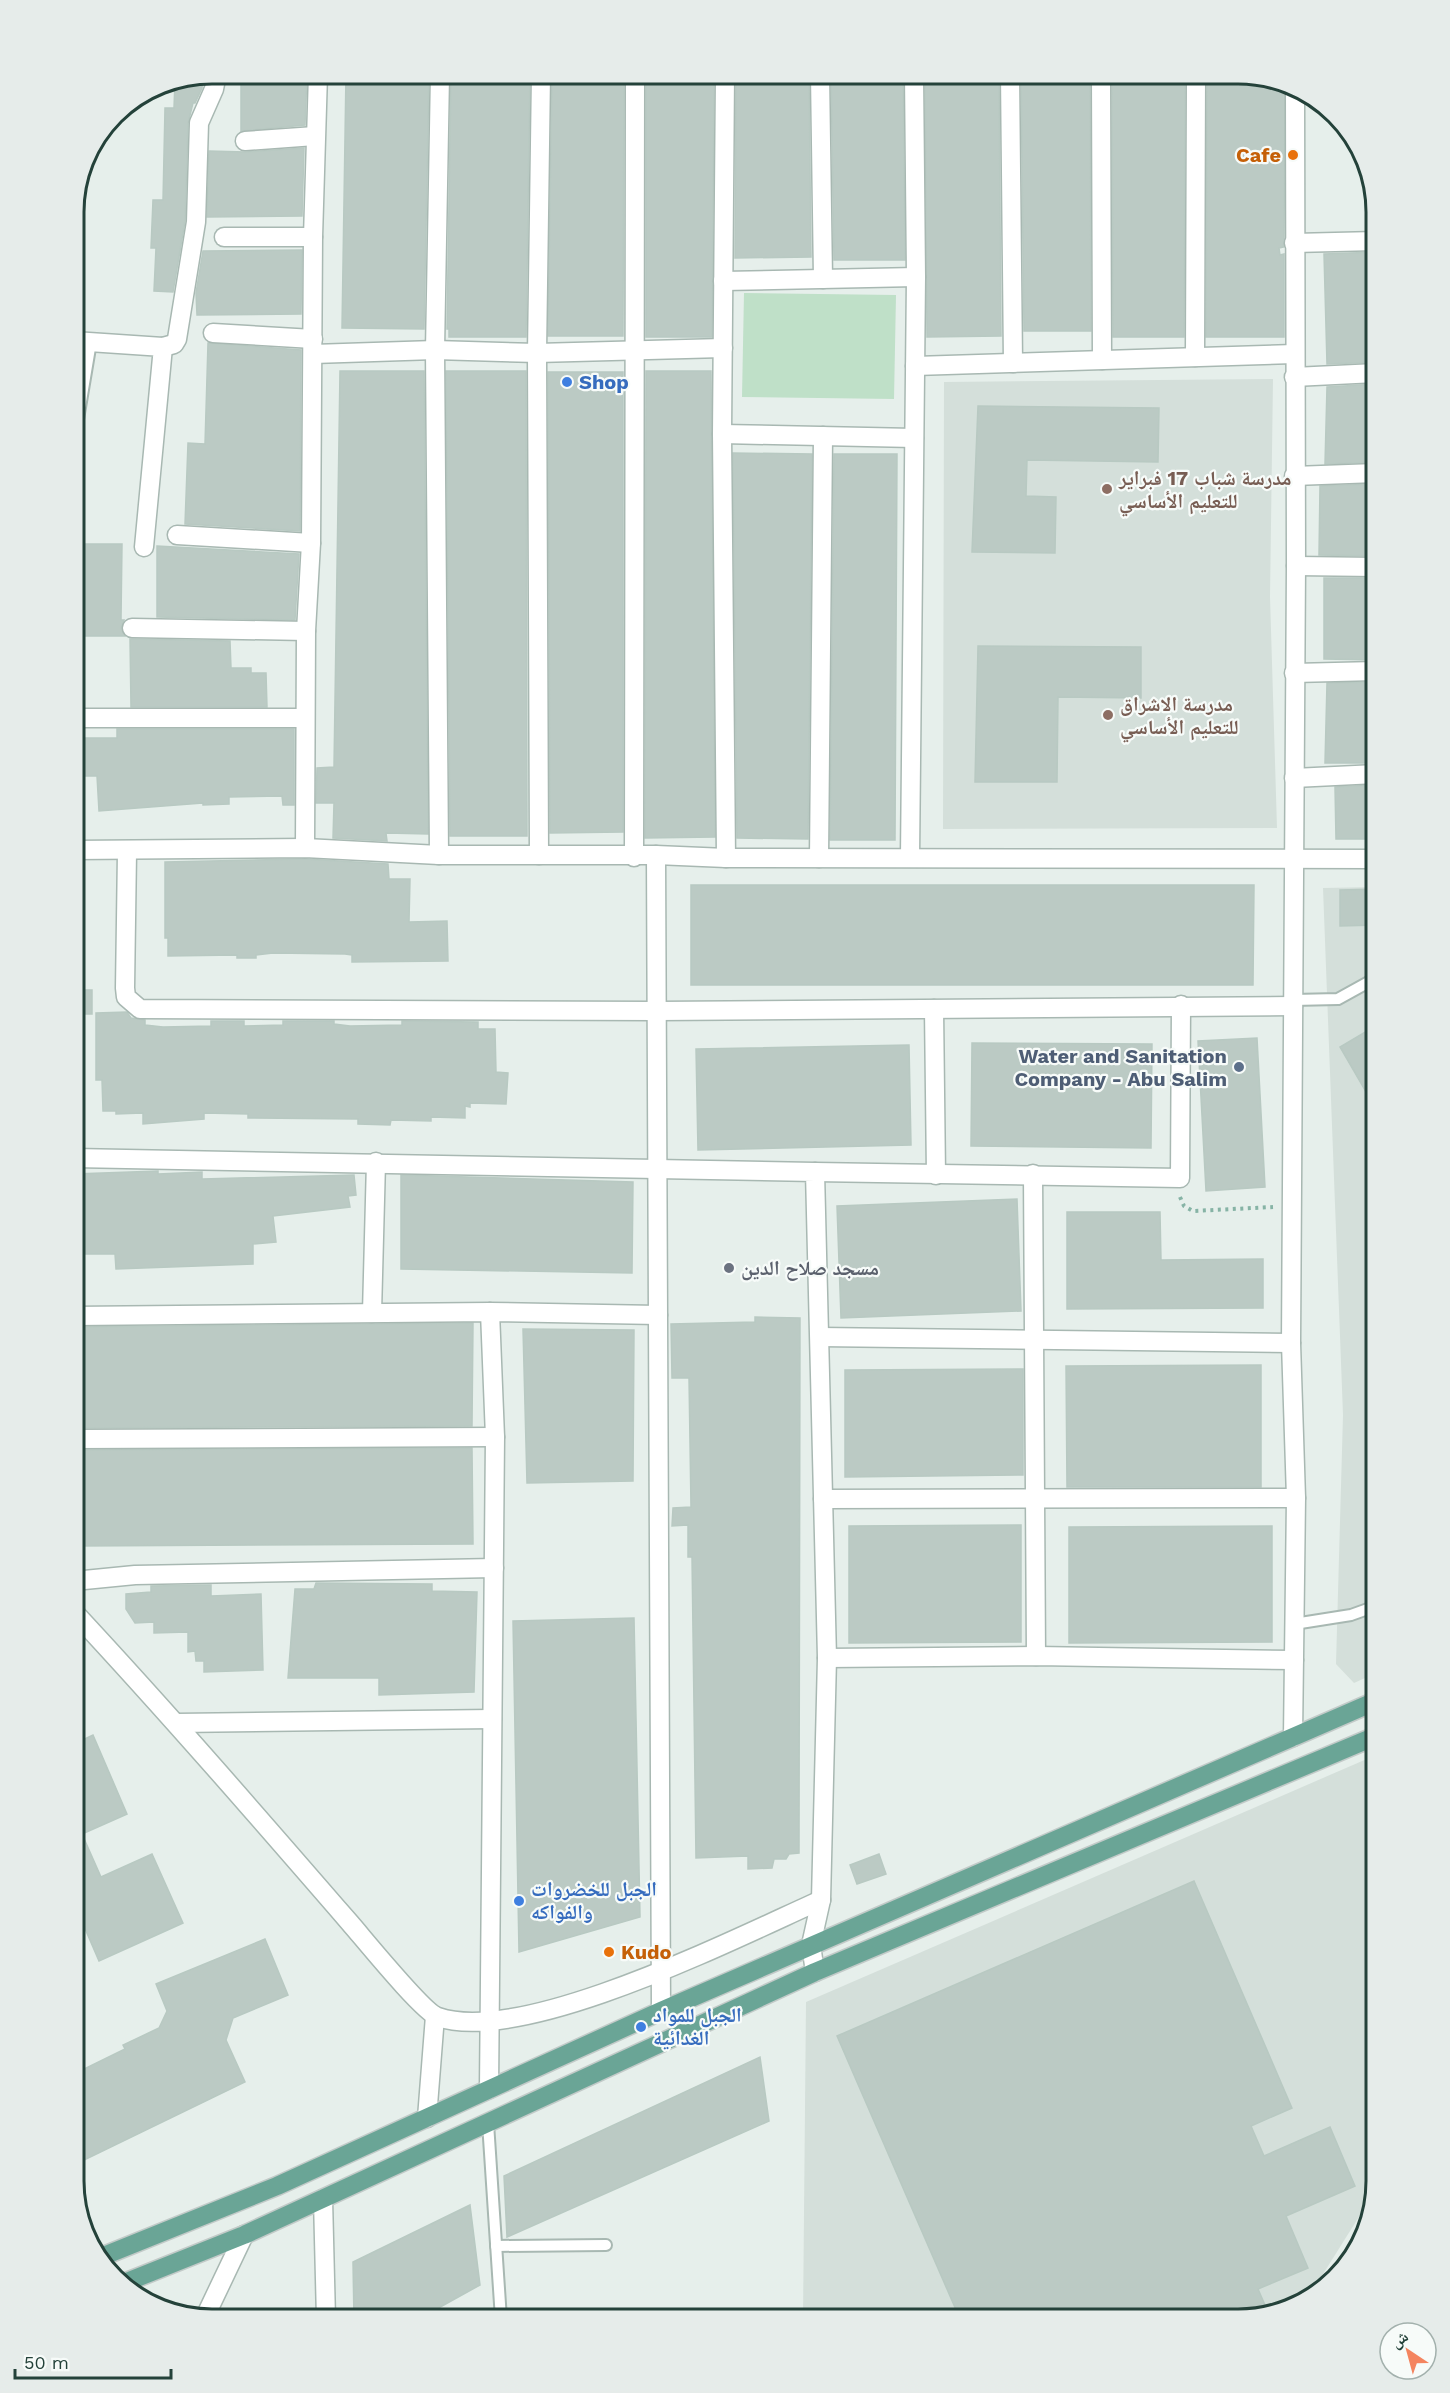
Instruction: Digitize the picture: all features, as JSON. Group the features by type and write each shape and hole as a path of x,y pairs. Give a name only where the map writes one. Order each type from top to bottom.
{"main road":[{"path":"108,2254 277,2186 661,2011 1366,1706"},
{"path":"132,2280 243,2235 323,2199 815,1972 1366,1741"}],"street":[{"path":"84,342 163,347 174,344 177,339 196,222 199,123 215,84"},
{"path":"305,848 306,631 311,543 313,237 318,84"},
{"path":"439,855 435,350 440,84"},
{"path":"538,855 537,352 541,84"},
{"path":"634,857 632,350 635,84"},
{"path":"725,84 722,434 726,858"},
{"path":"820,84 823,279"},
{"path":"910,857 916,277 914,84"},
{"path":"1010,84 1013,363"},
{"path":"1101,84 1102,360"},
{"path":"1195,357 1196,84"},
{"path":"1293,1737 1296,1498 1291,1343 1296,566 1295,97"},
{"path":"245,141 315,136"},
{"path":"224,237 313,237"},
{"path":"1294,243 1366,241"},
{"path":"723,281 916,277"},
{"path":"213,333 313,347 537,352 723,348"},
{"path":"144,547 163,347"},
{"path":"915,366 1294,354"},
{"path":"1294,377 1366,374"},
{"path":"722,434 914,438"},
{"path":"819,858 823,436"},
{"path":"1294,476 1366,473"},
{"path":"177,535 311,543"},
{"path":"1296,566 1366,567"},
{"path":"132,628 306,631"},
{"path":"1294,673 1366,671"},
{"path":"84,718 305,718"},
{"path":"1294,778 1366,775"},
{"path":"84,850 128,852 305,848 439,855 634,857 656,855 726,858 1366,859"},
{"path":"128,852 125,988 126,997 140,1009 657,1011 1293,1003"},
{"path":"656,855 661,2011"},
{"path":"84,1158 1180,1178 1181,1005"},
{"path":"933,1009 936,1175"},
{"path":"372,1313 376,1162"},
{"path":"815,1172 827,1658 821,1900 811,1945 815,1972"},
{"path":"1033,1174 1036,1656"},
{"path":"84,1316 490,1312 658,1315"},
{"path":"489,2089 495,1437 490,1312"},
{"path":"820,1337 1291,1343"},
{"path":"84,1439 495,1437"},
{"path":"823,1499 1296,1498"},
{"path":"84,1580 135,1575 494,1568"},
{"path":"84,1623 177,1723 386,1964 435,2016 460,2021 490,2020 568,2005 661,1971 821,1900"},
{"path":"827,1658 1036,1656 1294,1660"},
{"path":"177,1723 492,1719"},
{"path":"427,2118 435,2016"},
{"path":"323,2199 326,2309"},
{"path":"209,2309 243,2235"}],"lane":[{"path":"1293,1003 1338,999 1366,984"},
{"path":"1294,1624 1352,1615 1366,1610"},
{"path":"488,2123 500,2309"},
{"path":"496,2246 606,2245"}],"path":[{"path":"1180,1178 1180,1197 1184,1206 1193,1211 1292,1207"}],"shaded area":[{"path":"1273,379 1270,597 1277,828 943,829 944,382"},
{"path":"1366,887 1366,1678 1354,1683 1336,1664 1343,1415 1323,888"},
{"path":"1366,1759 1365,2198 1363,2211 1320,2278 1295,2296 1271,2305 1238,2309 803,2309 806,2002"}],"green space":[{"path":"744,293 896,295 894,399 742,397"}],"building":[{"path":"202,84 193,103 188,123 185,221 173,292 154,291 156,248 151,248 153,200 163,200 165,108 174,108 175,90"},
{"path":"241,84 307,84 305,125 241,131"},
{"path":"346,84 429,84 424,329 342,328"},
{"path":"451,84 530,84 526,337 449,337 449,329 447,329"},
{"path":"552,84 624,84 623,336 548,336"},
{"path":"646,84 714,84 712,337 646,337"},
{"path":"736,84 809,84 811,257 735,258"},
{"path":"831,84 903,84 905,260 834,260"},
{"path":"925,84 999,84 1001,336 927,337"},
{"path":"1021,84 1090,84 1091,331 1024,331"},
{"path":"1112,84 1185,84 1184,337 1113,337"},
{"path":"1207,84 1263,86 1285,93 1284,247 1279,248 1280,255 1284,254 1284,337 1206,337"},
{"path":"304,148 302,216 207,217 209,151 246,152"},
{"path":"302,250 301,314 197,315 196,293 203,251"},
{"path":"1366,252 1366,362 1327,364 1324,254"},
{"path":"208,343 301,350 300,531 185,524 188,443 205,444"},
{"path":"340,371 424,371 428,834 386,833 387,841 333,838 334,803 316,803 317,768 334,767"},
{"path":"446,371 526,371 527,836 450,836"},
{"path":"646,371 711,371 715,837 645,838"},
{"path":"548,372 623,372 623,832 550,833"},
{"path":"1366,385 1366,462 1325,464 1327,387"},
{"path":"978,406 1159,408 1158,462 1027,460 1026,496 1056,497 1055,553 972,552"},
{"path":"733,453 812,454 808,839 737,838"},
{"path":"834,454 897,454 895,840 830,840"},
{"path":"1366,484 1366,556 1319,555 1320,486"},
{"path":"84,544 122,544 121,620 124,620 121,628 125,636 84,636"},
{"path":"157,546 299,554 295,620 157,617"},
{"path":"1324,578 1366,578 1366,660 1324,659"},
{"path":"130,639 230,641 231,668 251,668 251,673 266,673 267,707 131,707"},
{"path":"978,646 1141,647 1141,698 1058,697 1057,782 975,782"},
{"path":"1366,682 1366,763 1325,763 1327,683"},
{"path":"117,729 294,729 294,805 283,805 282,796 229,797 229,804 203,805 203,803 99,811 97,776 84,776 84,738 117,738"},
{"path":"1366,786 1366,839 1336,839 1335,787"},
{"path":"305,859 388,864 389,879 410,879 409,922 447,921 448,961 352,962 352,955 345,954 273,953 256,955 256,958 237,958 237,955 168,956 168,938 165,938 165,862"},
{"path":"691,885 1254,885 1253,985 691,985"},
{"path":"1366,889 1366,925 1340,926 1340,890"},
{"path":"84,990 92,990 92,1014 84,1014"},
{"path":"127,1012 131,1018 145,1020 145,1025 163,1027 211,1026 211,1021 244,1021 244,1026 283,1025 283,1021 334,1021 334,1024 350,1026 402,1025 402,1021 478,1022 478,1029 495,1029 496,1072 508,1073 506,1104 470,1103 470,1107 465,1106 465,1118 431,1117 431,1121 391,1120 390,1125 358,1124 358,1119 248,1118 248,1114 204,1113 204,1119 143,1124 143,1113 116,1114 116,1111 103,1111 102,1080 96,1080 96,1013"},
{"path":"1366,1032 1366,1092 1340,1047"},
{"path":"1257,1038 1265,1187 1206,1191 1198,1041"},
{"path":"972,1043 1152,1044 1151,1148 971,1146"},
{"path":"909,1045 911,1145 698,1150 696,1049"},
{"path":"202,1172 202,1179 354,1175 356,1195 348,1196 350,1207 273,1216 276,1242 253,1244 253,1264 116,1269 115,1254 84,1254 84,1174"},
{"path":"401,1175 633,1182 632,1273 401,1269"},
{"path":"1017,1199 1021,1311 841,1318 837,1206"},
{"path":"1067,1212 1160,1212 1161,1260 1263,1259 1263,1308 1067,1309"},
{"path":"755,1317 800,1318 799,1853 789,1854 786,1859 774,1859 772,1868 748,1869 748,1856 696,1858 692,1557 688,1557 688,1525 672,1526 673,1508 691,1507 689,1378 672,1378 671,1324 755,1322"},
{"path":"473,1323 472,1426 84,1428 84,1327"},
{"path":"523,1329 634,1330 633,1481 527,1483"},
{"path":"1261,1365 1261,1487 1067,1487 1066,1366"},
{"path":"1023,1369 1023,1475 845,1477 845,1370"},
{"path":"472,1448 473,1544 84,1546 84,1450"},
{"path":"1021,1525 1021,1642 849,1643 849,1526"},
{"path":"1272,1526 1272,1642 1069,1643 1069,1527"},
{"path":"316,1583 432,1584 432,1591 477,1592 474,1692 379,1695 379,1678 288,1678 295,1589 314,1589"},
{"path":"211,1585 211,1596 261,1594 263,1670 204,1672 204,1661 196,1661 195,1651 188,1652 188,1632 154,1633 154,1622 135,1623 126,1609 126,1594 151,1592 151,1586"},
{"path":"634,1618 640,1917 519,1952 513,1621"},
{"path":"93,1735 127,1814 84,1833 84,1739"},
{"path":"84,1839 101,1877 152,1854 183,1923 99,1961 84,1926"},
{"path":"879,1854 886,1874 857,1884 850,1865"},
{"path":"1194,1881 1292,2108 1251,2126 1264,2156 1330,2127 1355,2186 1286,2216 1308,2268 1258,2289 1265,2306 1238,2309 956,2309 837,2036"},
{"path":"265,1939 288,1995 233,2018 226,2040 245,2082 84,2160 84,2069 125,2049 123,2045 159,2028 167,2011 156,1984"},
{"path":"760,2057 769,2121 507,2237 504,2176"},
{"path":"470,2205 480,2285 437,2309 354,2309 353,2262"}],"place":[{"name":"Cafe","path":"1293,155"},
{"name":"Shop","path":"567,382"},
{"name":"مدرسة شباب 17 فبراير للتعليم الأساسي","path":"1107,489"},
{"name":"مدرسة الاشراق للتعليم الأساسي","path":"1108,715"},
{"name":"Water and Sanitation Company - Abu Salim","path":"1239,1067"},
{"name":"مسجد صلاح الدين","path":"729,1268"},
{"name":"الجبل للخضروات والفواكه","path":"519,1901"},
{"name":"Kudo","path":"609,1952"},
{"name":"الجبل للمواد الغدائية","path":"641,2027"}]}
